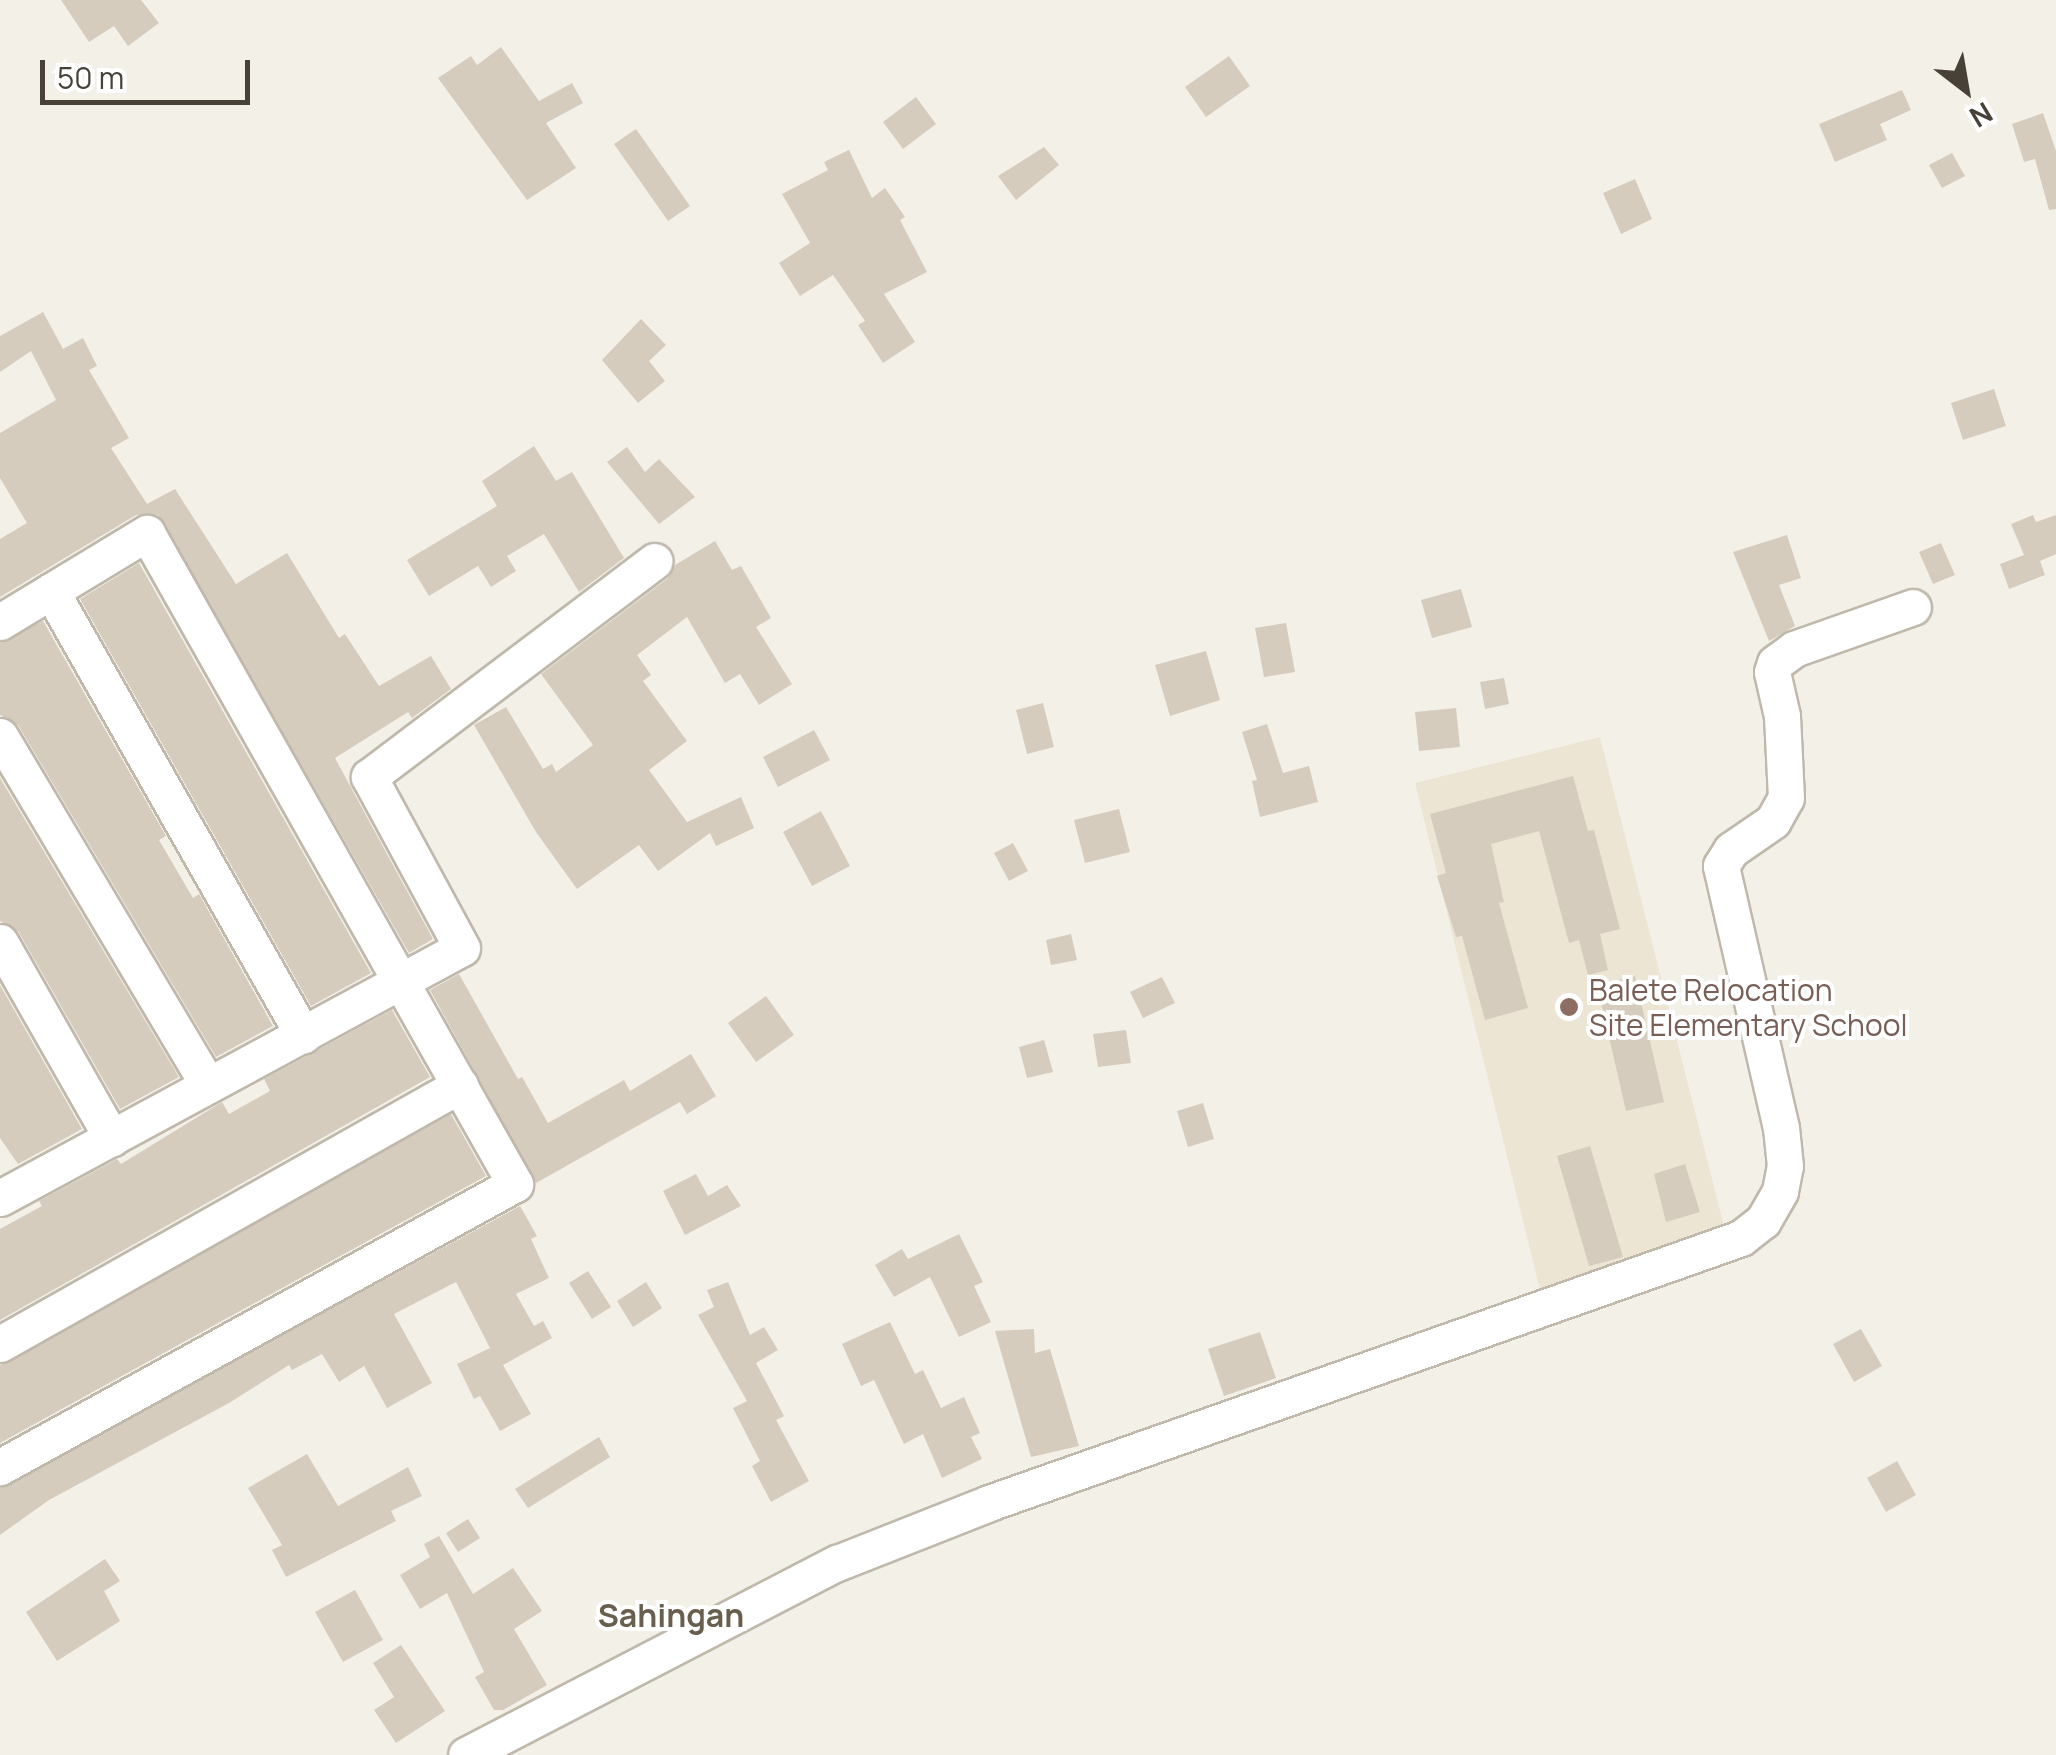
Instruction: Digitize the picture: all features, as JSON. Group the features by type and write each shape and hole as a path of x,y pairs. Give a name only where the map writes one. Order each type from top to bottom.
{"street":[{"path":"0,622 147,533 515,1184 0,1468"},
{"path":"4,1186 112,1138 462,948 369,777 655,562"},
{"path":"51,592 303,1034"},
{"path":"466,1755 837,1563 989,1503 1741,1238 1763,1221 1780,1190 1785,1166 1781,1128 1721,866 1731,850 1774,821 1786,798 1783,730 1772,672 1775,664 1794,649 1912,607"},
{"path":"0,736 208,1086"},
{"path":"0,942 112,1138"},
{"path":"0,1344 460,1084"}],"shaded area":[{"name":"Balete Relocation Site Elementary School","path":"1600,737 1725,1230 1540,1290 1415,783"}],"building":[{"path":"61,0 141,0 159,23 128,46 114,26 89,42"},
{"path":"501,47 539,101 572,83 583,103 546,123 576,168 527,200 438,78 471,56 477,65"},
{"path":"1229,56 1250,86 1206,117 1185,87"},
{"path":"1902,90 1911,110 1880,124 1887,140 1835,162 1819,124"},
{"path":"916,97 936,124 903,149 883,122"},
{"path":"2043,113 2056,151 2056,209 2049,210 2035,159 2024,162 2012,124"},
{"path":"636,129 690,206 668,221 614,144"},
{"path":"1044,147 1059,165 1016,200 998,176"},
{"path":"849,150 872,198 885,188 905,217 900,220 927,272 884,294 915,342 883,363 858,325 865,321 833,275 800,296 779,263 810,243 782,194 828,170 824,162"},
{"path":"1952,153 1965,176 1942,188 1929,165"},
{"path":"1635,179 1652,219 1621,234 1603,193"},
{"path":"43,312 63,349 83,338 97,366 89,370 129,438 111,448 147,504 175,489 236,584 287,553 339,638 345,634 379,686 431,656 451,689 412,718 408,712 335,758 433,939 409,953 158,515 136,515 0,597 0,539 27,523 0,478 0,433 56,400 31,351 0,372 0,336"},
{"path":"641,319 666,345 649,361 665,381 638,403 602,360"},
{"path":"1994,389 2006,426 1963,440 1951,403"},
{"path":"534,446 556,481 572,472 624,558 579,592 544,534 507,556 516,571 491,587 478,566 429,596 407,560 497,506 482,481"},
{"path":"627,447 645,472 659,459 695,497 659,524 607,462"},
{"path":"2033,515 2036,522 2056,515 2056,554 2040,561 2045,575 2009,589 2000,564 2024,555 2011,524"},
{"path":"1787,535 1801,578 1779,585 1795,626 1769,641 1733,552"},
{"path":"715,541 732,570 741,566 771,618 756,627 792,684 759,705 740,674 725,683 687,617 637,655 651,675 643,681 687,741 649,770 687,822 741,797 754,828 716,846 710,833 658,871 639,845 577,889 536,832 474,725 506,707 543,769 552,764 556,772 593,745 541,674 668,578 675,565"},
{"path":"1941,543 1955,575 1933,584 1919,552"},
{"path":"139,563 371,973 311,1006 80,599"},
{"path":"1461,589 1472,627 1432,638 1421,600"},
{"path":"43,621 166,836 159,840 193,898 199,894 273,1026 216,1057 18,725 0,715 0,643"},
{"path":"1286,623 1295,672 1264,677 1255,628"},
{"path":"1206,651 1220,700 1170,716 1155,665"},
{"path":"1504,678 1509,704 1485,709 1480,682"},
{"path":"1043,703 1054,747 1027,754 1016,710"},
{"path":"1456,708 1460,747 1419,751 1415,712"},
{"path":"1267,724 1283,773 1309,766 1318,802 1260,817 1252,781 1257,780 1242,732"},
{"path":"814,730 830,760 778,787 763,757"},
{"path":"1573,776 1588,831 1594,830 1620,929 1600,934 1608,970 1588,975 1579,940 1569,943 1539,831 1491,844 1504,902 1499,903 1528,1008 1485,1020 1462,936 1456,937 1437,876 1446,873 1430,814"},
{"path":"0,778 179,1077 120,1109 18,931 0,921"},
{"path":"1119,809 1130,852 1085,863 1074,820"},
{"path":"821,811 850,866 812,886 783,832"},
{"path":"1013,843 1028,871 1009,881 994,853"},
{"path":"1071,934 1077,960 1051,965 1046,940"},
{"path":"459,974 518,1079 522,1077 548,1123 624,1080 630,1091 691,1054 716,1096 687,1114 680,1102 536,1183 430,990"},
{"path":"1635,976 1664,1102 1626,1111 1597,985"},
{"path":"1162,977 1175,1003 1143,1018 1130,992"},
{"path":"0,985 82,1129 18,1164 0,1138"},
{"path":"766,996 794,1035 756,1062 728,1023"},
{"path":"392,1010 430,1077 0,1320 0,1229 42,1206 39,1201 117,1159 121,1164 222,1102 229,1114 270,1091 264,1079"},
{"path":"1126,1030 1131,1063 1098,1067 1093,1034"},
{"path":"1044,1040 1053,1072 1027,1078 1019,1047"},
{"path":"1203,1103 1214,1139 1188,1147 1177,1111"},
{"path":"451,1114 486,1176 0,1443 0,1365"},
{"path":"1590,1146 1623,1257 1589,1266 1557,1156"},
{"path":"1685,1164 1700,1212 1666,1222 1654,1174"},
{"path":"696,1174 708,1196 727,1185 741,1206 685,1235 663,1191"},
{"path":"520,1206 537,1236 531,1239 549,1278 516,1294 534,1326 543,1321 552,1338 503,1365 531,1414 500,1431 480,1396 474,1399 457,1364 490,1348 456,1282 394,1314 432,1383 387,1408 364,1366 339,1382 322,1354 292,1370 289,1365 229,1403 49,1500 0,1535 0,1488"},
{"path":"959,1234 983,1282 974,1286 991,1322 959,1337 930,1277 894,1297 875,1265 902,1249 908,1259"},
{"path":"588,1271 611,1307 592,1319 569,1283"},
{"path":"646,1282 662,1308 633,1327 617,1301"},
{"path":"728,1282 750,1335 764,1327 778,1350 756,1363 784,1416 776,1420 809,1481 771,1502 752,1466 760,1461 733,1408 747,1401 698,1315 714,1307 707,1290"},
{"path":"890,1322 915,1374 923,1370 941,1408 964,1397 980,1433 971,1437 982,1459 942,1478 923,1434 904,1444 874,1380 861,1386 842,1344"},
{"path":"1034,1329 1035,1353 1050,1349 1079,1446 1031,1457 995,1331"},
{"path":"1861,1329 1882,1366 1854,1382 1833,1344"},
{"path":"1260,1332 1276,1378 1224,1396 1208,1349"},
{"path":"599,1437 610,1457 528,1508 515,1489"},
{"path":"307,1454 338,1506 408,1467 422,1496 391,1511 396,1521 286,1577 272,1550 282,1545 248,1488"},
{"path":"1897,1461 1916,1495 1886,1512 1867,1478"},
{"path":"468,1519 480,1538 458,1552 446,1533"},
{"path":"439,1536 473,1594 513,1568 542,1611 514,1629 547,1685 503,1710 494,1710 475,1677 484,1672 447,1593 420,1609 400,1575 430,1557 424,1544"},
{"path":"105,1559 120,1581 104,1591 120,1621 57,1661 26,1612"},
{"path":"355,1590 383,1640 343,1662 315,1612"},
{"path":"401,1645 445,1711 396,1743 374,1710 394,1697 373,1663"}],"place":[{"name":"Balete Relocation Site Elementary School","path":"1569,1007"}],"district":[{"name":"Sahingan","path":"671,1615"}]}
